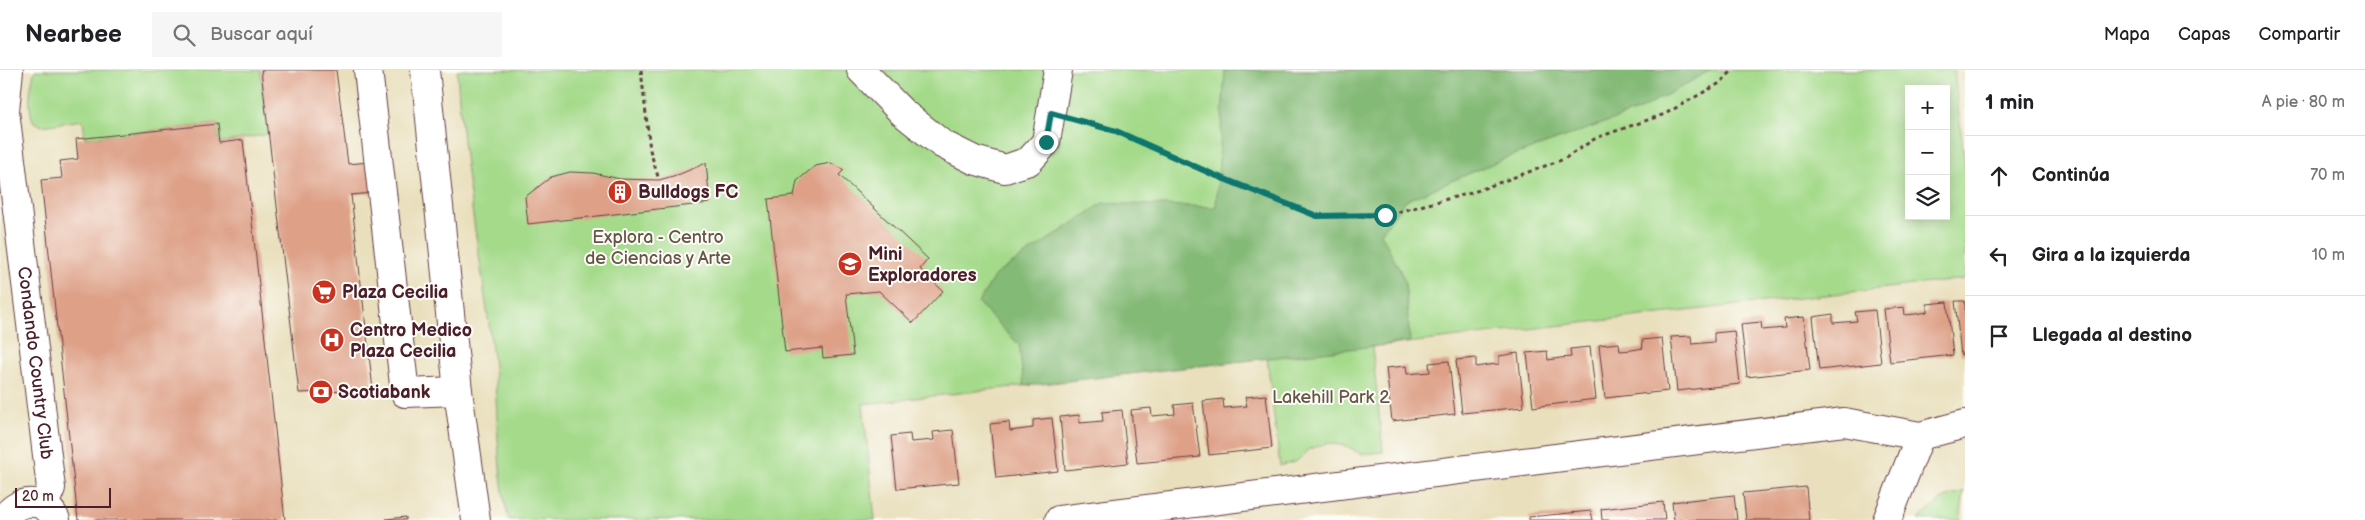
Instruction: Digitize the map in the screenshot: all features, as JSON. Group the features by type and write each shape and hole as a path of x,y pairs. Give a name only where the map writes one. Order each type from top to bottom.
{"street":[{"name":"Condando Country Club","path":"9,70 4,111 51,488 50,513"},
{"path":"368,70 405,393 458,391"},
{"path":"425,70 458,391 476,520"},
{"path":"861,70 902,112 942,144 974,160 1005,169 1029,161 1046,142 1058,70"},
{"path":"1059,520 1844,422 1920,436 1965,424"},
{"path":"1887,520 1920,436"},
{"path":"4,520 8,512 18,504 31,502 50,513"}],"path":[{"path":"641,70 650,150 658,180"},
{"path":"1051,113 1116,131 1212,174 1317,216 1385,215 1471,192 1564,159 1596,138 1665,114 1720,83 1733,70"}],"green space":[{"path":"35,70 260,70 269,134 219,143 217,124 85,138 83,120 42,126 33,121 30,96"},
{"name":"Explora - Centro de Ciencias y Arte","path":"457,70 1954,70 1965,169 1965,279 1372,347 1383,452 1361,454 1347,446 1328,443 1309,449 1297,461 1280,466 1267,358 863,404 875,520 509,520 499,460 493,357 463,142"},
{"path":"1225,70 1711,70 1640,110 1503,159 1405,201 1381,233 1405,281 1410,342 1024,386 1019,345 978,303 995,275 1103,203 1216,207"},
{"path":"1964,491 1960,520 1918,520 1942,499"}],"building":[{"name":"Plaza Cecilia","path":"261,70 336,70 348,164 370,162 373,193 351,195 373,390 299,393"},
{"path":"217,124 219,143 243,140 285,520 78,520 41,180 62,178 60,161 78,159 76,139"},
{"name":"Bulldogs FC","path":"706,163 710,203 528,224 525,197 551,177 570,172 593,173 620,179 659,180 680,174"},
{"name":"Mini Exploradores","path":"831,163 844,170 839,175 928,259 920,269 943,291 913,323 879,291 846,294 853,355 823,358 822,348 785,352 768,199 794,196 797,181 815,166"},
{"path":"1955,301 1965,301 1965,354 1961,355"},
{"path":"1947,302 1953,355 1890,362 1884,309 1904,307 1905,315 1916,314 1927,312 1927,304"},
{"path":"1875,310 1881,363 1819,370 1813,317 1833,314 1833,323 1857,321 1855,312"},
{"path":"1804,317 1810,370 1747,377 1741,324 1761,322 1762,330 1785,328 1784,319"},
{"path":"1734,331 1740,384 1677,391 1671,337 1691,336 1692,344 1714,342 1714,333"},
{"path":"1662,338 1668,391 1605,398 1599,345 1619,343 1620,351 1632,350 1643,348 1642,340"},
{"path":"1590,347 1596,399 1533,407 1527,353 1547,351 1548,360 1571,357 1570,349"},
{"path":"1518,353 1524,407 1462,413 1456,360 1476,358 1476,367 1499,364 1499,356"},
{"path":"1449,361 1455,414 1392,421 1386,368 1406,366 1407,374 1430,372 1429,363"},
{"path":"1266,395 1272,448 1209,455 1203,401 1223,399 1224,408 1247,406 1245,397"},
{"path":"1193,403 1200,457 1137,463 1131,410 1151,408 1152,416 1175,414 1174,405"},
{"path":"1122,410 1128,463 1065,470 1060,417 1079,415 1080,423 1103,421 1102,412"},
{"path":"1052,418 1058,471 996,478 990,424 1009,422 1010,431 1033,428 1033,420"},
{"path":"953,430 959,483 897,489 891,436 910,434 911,442 934,440 933,432"},
{"path":"1806,487 1809,520 1746,520 1743,493"},
{"path":"1734,495 1737,520 1674,520 1672,502"},
{"path":"1663,502 1665,520 1602,520 1601,509"},
{"path":"1591,511 1593,520 1529,520 1529,517"},
{"path":"406,517 406,520 386,519"}],"place":[{"name":"Bulldogs FC","path":"620,192"},
{"name":"Mini Exploradores","path":"850,264"},
{"name":"Plaza Cecilia","path":"324,292"},
{"name":"Centro Medico Plaza Cecilia","path":"332,340"},
{"name":"Scotiabank","path":"321,392"}],"route":[{"path":"1046,142 1051,113 1116,131 1212,174 1317,216 1385,215"}],"park label":[{"name":"Lakehill Park 2","path":"1331,397"}]}
